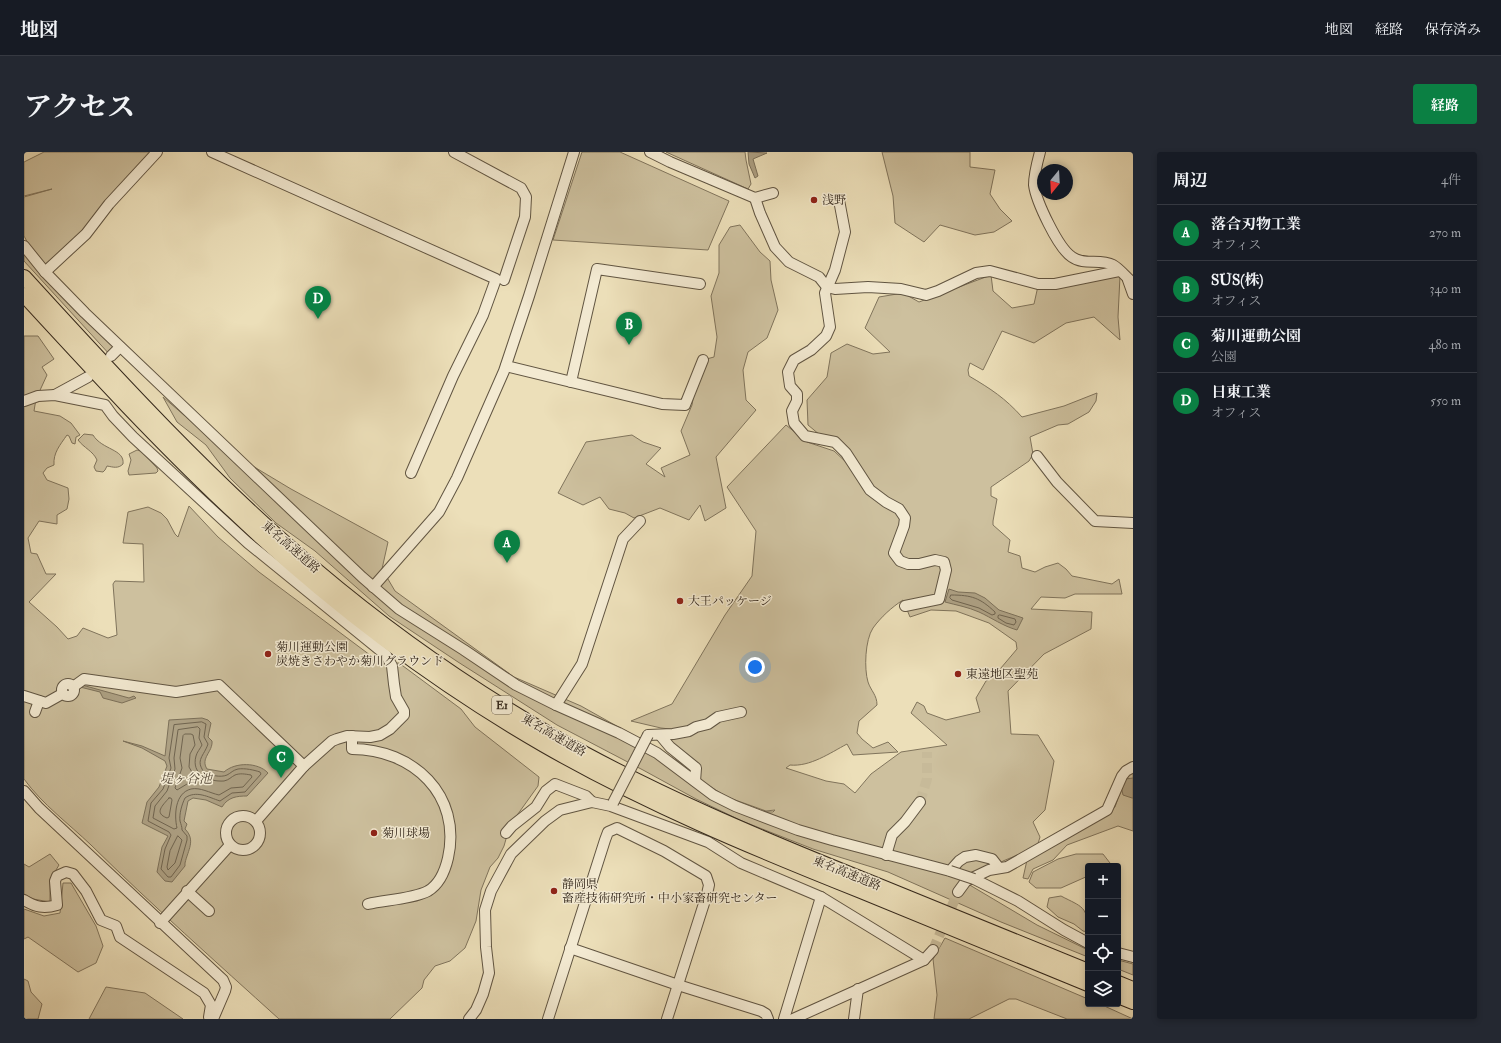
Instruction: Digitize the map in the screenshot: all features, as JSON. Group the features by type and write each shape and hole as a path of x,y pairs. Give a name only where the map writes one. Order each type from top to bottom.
{"highway":[{"name":"東名高速道路","path":"24,277 94,354 162,425 243,505 317,571 379,620 435,661 488,696 549,734 606,765 723,821 818,862 1085,970"},
{"name":"東名高速道路","path":"24,294 164,444 235,514 310,580 372,629 428,670 482,706 544,744 607,779 718,832 814,873 1085,983"},
{"path":"1121,984 1133,989"},
{"path":"1121,997 1133,1002"}],"street":[{"path":"45,272 86,234 109,204 157,152"},
{"path":"212,152 496,279 483,315 453,376 411,473"},
{"path":"454,152 521,188 526,197 524,217 504,280"},
{"path":"373,587 439,512 457,478 506,366 574,152"},
{"path":"650,152 670,162 756,198 772,193"},
{"path":"1040,152 1036,167 1034,185 1038,202 1060,245 1071,257 1082,262 1101,262 1113,265 1132,280 1133,294"},
{"path":"756,198 760,213 775,247 790,262 819,277 827,287 835,289 868,287 901,289 926,295 976,273 990,271 1038,284 1055,284 1119,271"},
{"path":"839,200 845,232 835,270 824,293 830,328 826,336 811,350 794,360 788,372 790,386 797,394 797,401 792,411 794,423 805,436 835,442 846,453 870,490 886,502 900,509 905,518 904,526 894,553 900,561 908,564 919,564 935,560 944,562 946,570 939,599 906,606"},
{"path":"24,246 45,272 120,348 196,418 339,556 399,609 516,685 556,705 619,733 657,753 713,795 742,809 798,830 886,855 950,871 974,879 1018,901 1085,941"},
{"path":"571,382 597,269 700,284"},
{"path":"111,356 120,348"},
{"path":"506,366 662,404 685,405 703,360"},
{"path":"55,395 88,377"},
{"path":"24,401 38,396 55,395 105,405 113,416 133,437 248,543 386,655 392,666 396,697 404,711 404,715 380,735 370,737 352,736 337,739 304,766 256,821"},
{"path":"1037,456 1057,482 1094,521 1133,523"},
{"path":"556,705 582,664 623,539 640,521"},
{"path":"24,696 46,703 62,694 67,696 71,695 74,690 73,686 84,679 176,692 219,686 304,766"},
{"path":"35,712 39,700"},
{"path":"612,805 648,735 672,734 689,731 696,726 708,724 718,717 741,712"},
{"path":"660,735 670,747 696,768 695,781"},
{"path":"352,736 352,749 374,751 402,760 424,775 442,798 448,813 450,828 447,862 441,877 436,884 428,891 418,895 368,904"},
{"path":"958,892 966,881 989,870 1007,867 1107,810 1122,776 1126,771 1133,767"},
{"path":"506,833 536,807 546,792 555,784 586,796 592,802"},
{"path":"24,791 39,808 160,923 223,980 226,987 213,1019"},
{"path":"468,1019 476,1010 483,994 489,973 486,946 485,910 491,891 511,854 560,810 592,802 612,805 708,842 741,863 822,897 924,960"},
{"path":"886,855 892,835 905,822 920,802"},
{"path":"241,815 252,818 256,821 260,831 260,836 255,846 245,850 240,850 230,845 225,835 228,824 231,820 241,815"},
{"path":"548,1019 605,840 608,832 617,828 664,851 706,876 708,885 707,894 690,942 667,1019"},
{"path":"160,923 187,891 230,845"},
{"path":"950,871 965,857 976,855 992,859 999,868"},
{"path":"24,900 29,904 46,908 57,905 55,881 57,876 66,872 73,874 86,892 101,920 116,926 120,937 204,993 211,1005 208,1019"},
{"path":"187,891 209,911"},
{"path":"784,1019 822,897"},
{"path":"570,948 678,986 761,1011 766,1014 768,1019"},
{"path":"793,1019 924,960 933,950"},
{"path":"1121,954 1133,957"},
{"path":"854,1019 858,990"}],"shaded area":[{"path":"44,152 157,152 61,258 42,265 120,347 111,356 24,261 24,246 36,258 24,236 24,197 52,189 24,196 24,162"},
{"path":"582,152 620,152 729,201 708,250 553,240"},
{"path":"666,152 745,152 751,184 748,189"},
{"path":"882,152 970,152 970,167 995,170 990,194 1000,209 1012,221 994,232 975,235 940,225 924,242 895,223 893,196"},
{"path":"740,225 760,252 770,261 771,280 778,310 767,338 748,352 743,370 746,400 756,410 716,457 726,508 705,521 700,505 689,520 660,508 634,518 625,513 609,509 600,497 583,505 558,493 586,442 632,435 643,442 661,448 646,464 665,477 661,468 690,455 681,431 692,405 699,361 714,357 717,337 711,296 719,273 719,245 730,227"},
{"path":"991,275 993,291 1012,308 1034,304 1038,286 1048,289 1091,278 1120,276 1118,317 1120,340 1094,317 1066,323 1034,343 1002,331 983,370 970,363 968,370 969,376 1010,404 1022,417 1064,406 1097,393 1096,401 1089,412 1068,424 1058,425 1030,437 1033,454 1029,461 991,487 991,496 997,499 993,525 1010,540 1008,552 1020,556 1022,568 1035,572 1058,563 1072,576 1112,584 1119,579 1122,594 1075,594 1065,598 1041,597 1031,609 1092,612 1091,629 1044,654 1008,691 1011,734 1038,735 1054,761 1045,810 1033,822 1040,837 1037,847 1003,861 968,884 1037,925 1085,949 1085,956 1001,922 888,872 813,849 742,821 696,799 557,725 389,616 315,551 276,523 230,478 206,445 177,422 163,397 221,447 291,489 388,542 382,569 395,591 514,677 581,706 689,768 700,779 696,768 664,739 688,731 661,728 631,721 672,704 725,615 752,576 756,531 727,487 786,425 807,442 834,451 860,475 850,460 808,425 807,400 827,377 831,353 847,344 873,354 890,352 865,328 879,297 903,293 919,302","holes":["903,600 910,617 931,610 956,611 989,623 1016,642 1017,649 995,675 986,681 976,698 980,712 946,720 927,713 924,706 917,702 911,713 947,745 901,752 871,774 855,793 844,784 826,781 786,768 790,765 812,762 847,744 853,755 898,752 888,742 873,748 857,733 859,721 877,705 875,696 868,682 866,670 866,655 870,633 883,616","703,782 727,797 766,811 775,810 773,812 750,811 707,786"]},
{"path":"24,336 38,336 54,359 42,367 47,375 36,399 34,411 60,416 71,423 80,435 76,437 75,444 72,443 67,435 56,453 54,465 47,468 43,473 47,480 68,488 69,499 67,509 57,515 57,524 39,521 28,538 31,553 37,554 46,574 56,574 29,602 68,639 77,636 83,628 108,638 117,635 113,584 115,581 144,582 143,544 123,543 128,512 148,507 161,513 167,519 178,537 189,506 218,537 259,572 382,664 399,663 461,709 475,727 539,777 538,786 510,825 504,846 498,858 490,867 481,890 476,921 465,948 450,961 435,966 424,980 422,988 390,1019 279,1019 47,805 24,779"},
{"path":"84,434 93,435 102,444 117,452 123,459 123,464 117,467 107,466 103,472 96,471 94,467 97,460 78,440"},
{"path":"137,450 141,451 157,468 158,471 156,473 129,475 128,471 131,460 129,454"},
{"path":"1133,772 1133,831 1118,826 1067,845 1053,860 1033,869 1028,879 1023,878 1027,860 1115,807 1126,775"},
{"path":"50,854 59,865 50,880 50,902 33,899 24,894 24,864 29,867"},
{"path":"1076,854 1103,854 1110,863 1085,863 1085,877 1061,888 1036,888 1029,882 1033,872 1058,859"},
{"path":"63,883 71,883 96,926 103,946 96,963 78,972 28,937 24,939 24,909 44,916 60,913"},
{"path":"1061,896 1079,905 1085,912 1085,931 1074,924 1058,917 1047,907 1049,898"},
{"path":"945,938 1085,998 1085,1007 1107,1007 1133,1019 1067,1019 1016,999 1009,999 969,1019 934,1019 937,995 933,959"},
{"path":"1121,961 1133,964 1133,975 1121,970"},
{"path":"24,979 28,981 31,992 42,1004 38,1019 24,1019"},
{"path":"106,987 145,993 183,1019 89,1019"}],"water":[{"path":"748,152 767,153 753,159 758,176 755,178 749,164"},
{"path":"949,589 958,592 975,593 985,598 999,610 1023,618 1017,630 975,610 945,602"},
{"path":"82,685 129,698 134,696 136,698 122,703 103,698 100,692 80,687"},
{"name":"堤ヶ谷池","path":"202,718 211,723 208,737 212,741 212,745 205,762 207,769 224,772 234,766 253,765 264,769 268,773 247,796 233,798 227,801 222,807 206,800 193,798 188,801 184,821 187,824 185,829 191,841 185,866 172,882 165,881 157,872 162,847 168,836 142,823 147,802 159,787 167,766 165,761 142,748 123,741 142,746 165,756 169,720"},
{"path":"1133,778 1132,798 1123,795 1121,786 1125,779"}],"tunnel":[{"path":"920,802 927,779 927,752"},
{"path":"933,950 958,892"}],"place":[{"name":"浅野","path":"814,200"},
{"name":"日東工業","path":"318,319"},
{"name":"SUS(株)","path":"629,345"},
{"name":"落合刃物工業","path":"507,563"},
{"name":"大王パッケージ","path":"680,601"},
{"name":"菊川運動公園 炭焼きさわやか菊川グラウンド","path":"268,654"},
{"name":"東遠地区聖苑","path":"958,674"},
{"name":"菊川運動公園","path":"281,778"},
{"name":"菊川球場","path":"374,833"},
{"name":"静岡県 畜産技術研究所・中小家畜研究センター","path":"554,891"}]}
